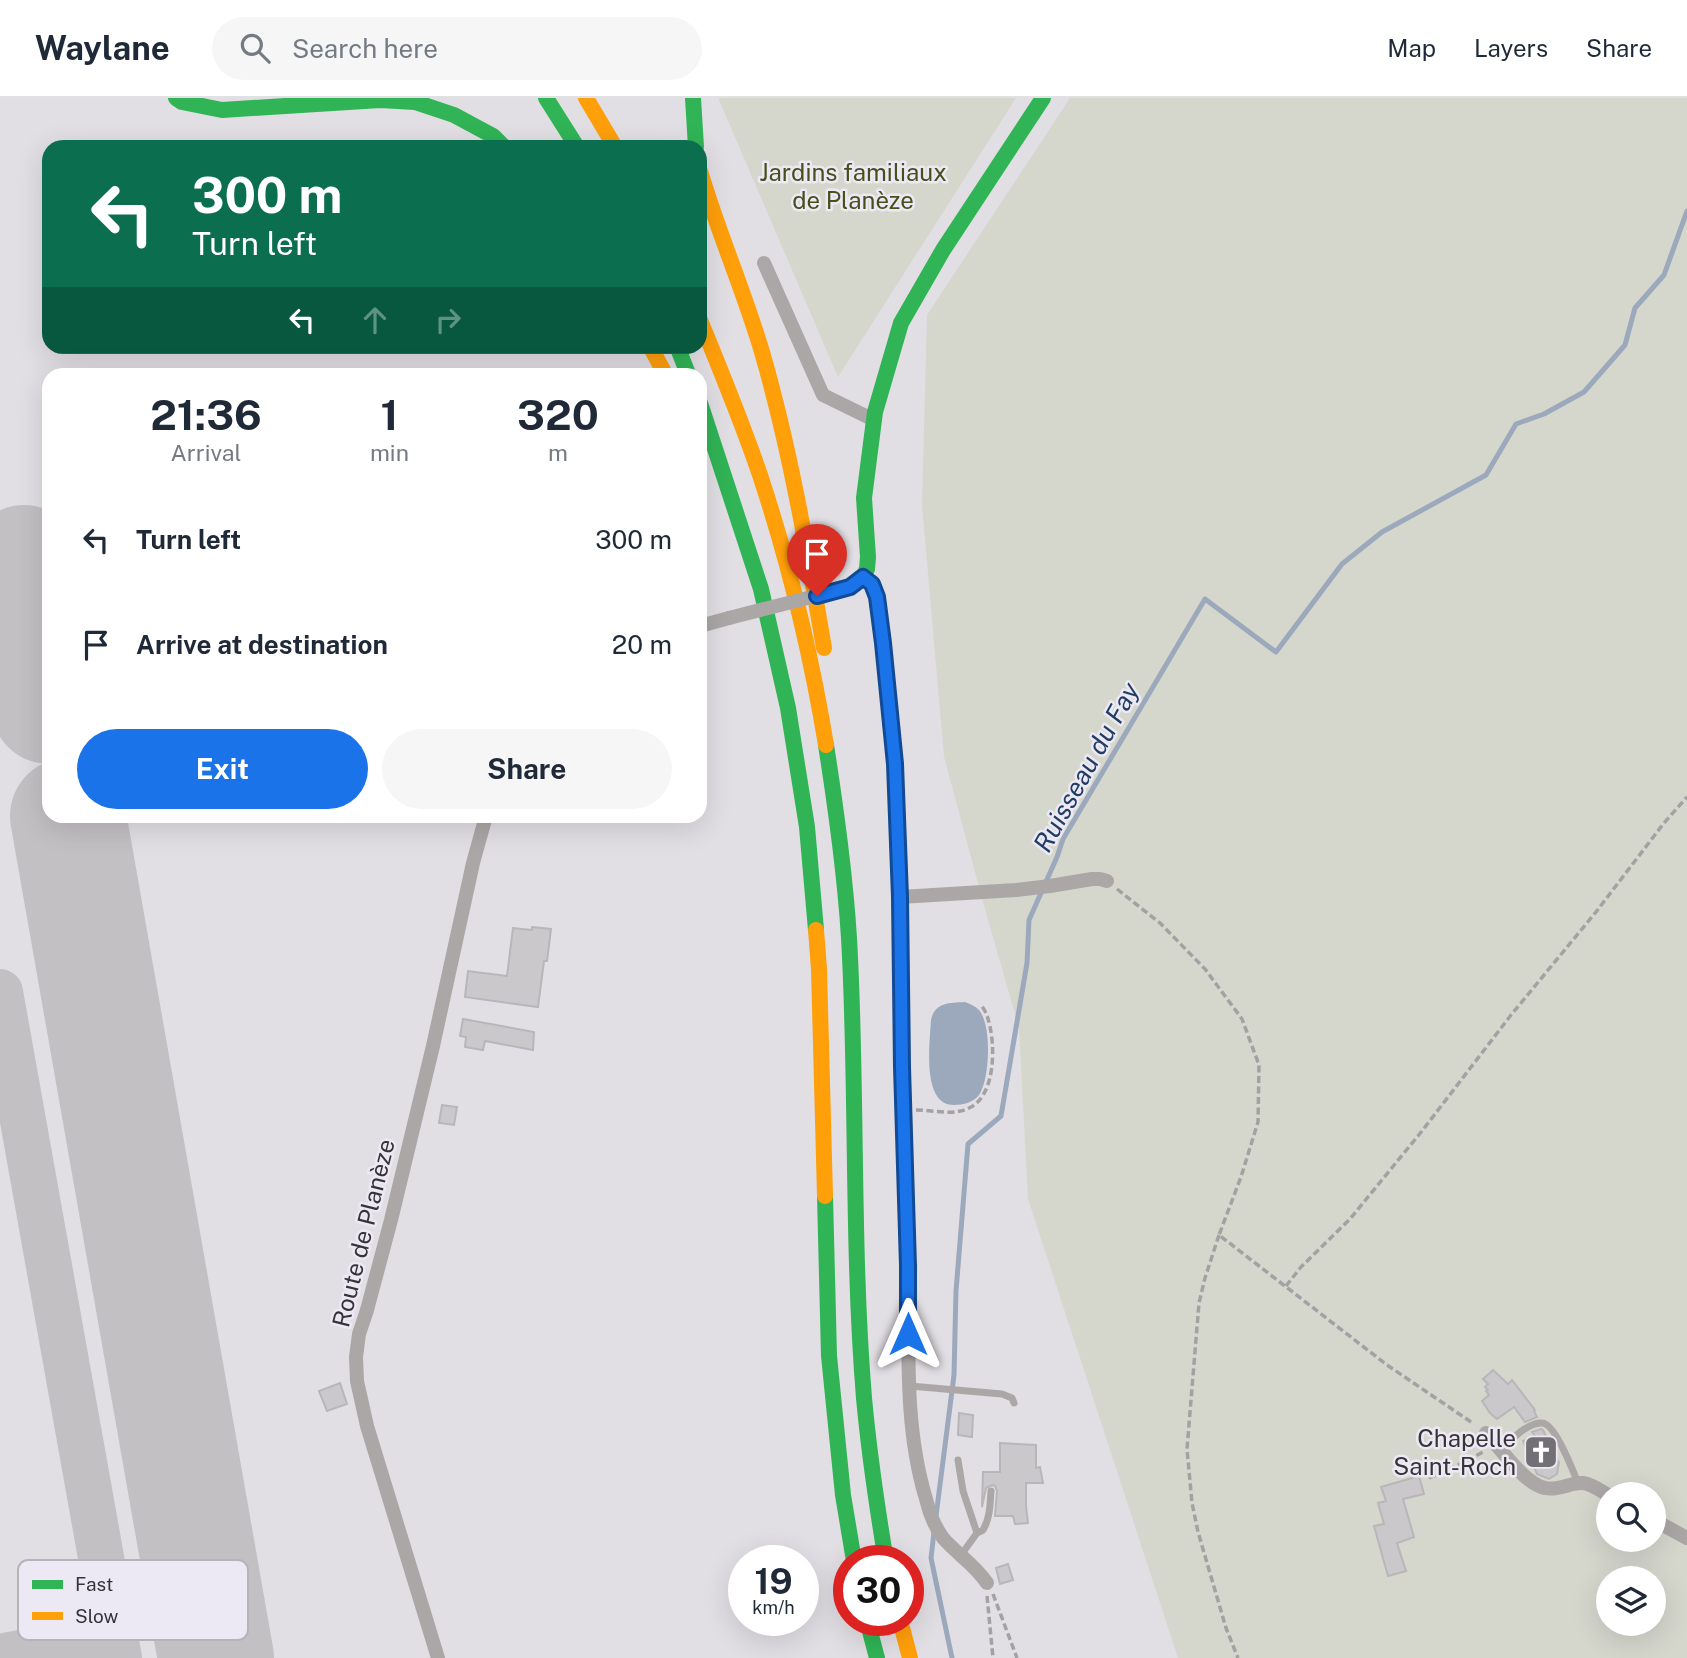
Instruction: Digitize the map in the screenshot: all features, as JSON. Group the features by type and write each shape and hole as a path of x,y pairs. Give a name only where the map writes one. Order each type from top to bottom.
{"main road":[{"path":"176,98 182,102 222,110 380,100 415,102 454,115 497,140"},
{"path":"546,98 572,140"},
{"path":"586,98 611,140"},
{"path":"693,98 695,140"},
{"path":"863,577 868,557 864,498 874,420 901,323 943,250 1043,98"},
{"path":"707,196 761,350 789,456 826,662 819,708"},
{"path":"707,338 745,434 776,527 802,623 835,807 850,968 861,1357 870,1458 884,1545"},
{"path":"707,424 761,589 788,708 807,827 819,969 829,1356 843,1495 851,1545"},
{"path":"707,465 717,489 742,528"},
{"path":"871,1636 877,1658"},
{"path":"904,1636 910,1658"}],"street":[{"path":"764,263 823,395 874,420"},
{"path":"707,623 850,587 863,577 872,584 877,597 895,764 908,1334 913,1438 931,1516 940,1533 987,1583"},
{"name":"Route de Planèze","path":"438,1658 368,1426 358,1381 356,1357 359,1334 391,1220 484,823"},
{"path":"900,897 1045,887 1092,878 1107,881"},
{"path":"1494,1441 1535,1484 1545,1488 1562,1488 1579,1483 1596,1489"},
{"path":"1666,1527 1687,1538"}],"lane":[{"path":"910,1386 1008,1396 1014,1403"},
{"path":"1494,1441 1541,1422 1546,1424 1554,1431 1579,1483"},
{"path":"958,1460 963,1491 977,1533"},
{"path":"961,1555 977,1533 986,1526 991,1491"}],"path":[{"path":"1286,1286 1301,1267 1350,1219 1687,797"},
{"path":"1107,881 1160,923 1205,969 1242,1018 1259,1065 1258,1122 1199,1303 1186,1449 1198,1532 1226,1628 1238,1658"},
{"path":"903,1110 960,1112 985,1096 991,1070 992,1048 988,1017 981,1005"},
{"path":"1219,1235 1387,1365 1494,1441 1474,1457 1429,1478"},
{"path":"987,1583 993,1658"},
{"path":"987,1583 1017,1658"}],"green space":[{"name":"Jardins familiaux de Planèze","path":"1016,98 838,377 719,100"},
{"path":"1070,98 1687,98 1687,1658 1178,1658 1028,1199 1019,1028 944,757 922,505 927,315"}],"water":[{"path":"965,1002 977,1009 983,1017 988,1039 987,1065 979,1095 968,1103 954,1105 943,1102 936,1095 932,1084 929,1057 931,1020 939,1007 948,1003"}],"building":[{"path":"532,927 551,929 538,1007 465,997 468,971 507,976 513,928 532,930"},
{"path":"463,1019 534,1032 533,1050 485,1041 483,1050 465,1047 466,1037 460,1036"},
{"path":"442,1105 457,1107 454,1125 439,1123"},
{"path":"1493,1370 1508,1384 1512,1380 1535,1410 1537,1417 1525,1422 1514,1407 1497,1419 1490,1413 1482,1401 1489,1395 1485,1387 1488,1384 1483,1379"},
{"path":"340,1383 347,1404 327,1411 319,1391"},
{"path":"959,1413 973,1415 972,1437 958,1435"},
{"name":"Chapelle Saint-Roch","path":"1541,1429 1559,1463 1557,1474 1549,1479 1537,1474 1523,1441 1535,1436 1532,1432"},
{"path":"1000,1443 1036,1445 1036,1468 1040,1467 1043,1483 1026,1483 1028,1523 1015,1524 1013,1516 995,1516 995,1486 986,1488 982,1507 983,1472 1000,1472"},
{"path":"1419,1476 1424,1494 1403,1499 1414,1537 1397,1543 1406,1571 1388,1576 1374,1526 1384,1524 1378,1503 1386,1501 1381,1487"},
{"path":"1008,1564 1013,1580 1000,1584 996,1568"}],"waterway":[{"name":"Ruisseau du Fay","path":"936,1516 954,1375 956,1291 968,1144 1001,1116 1027,963 1029,920 1063,839 1205,599 1276,652 1342,564 1382,532 1486,475 1516,424 1544,414 1584,392 1625,345 1635,308 1664,275 1687,211"},
{"name":"Ruisseau du Fay","path":"934,1532 931,1558 952,1658"}],"taxiway":[{"path":"0,580 24,563"},
{"path":"0,992 101,1560"},
{"path":"9,1655 88,1640"},
{"path":"116,1640 119,1658"}],"runway":[{"path":"24,563 42,666"},
{"path":"69,823 199,1560"},
{"path":"213,1640 216,1658"}],"traffic: fast":[{"path":"176,98 182,102 222,110 380,100 415,102 454,115 497,140"},
{"path":"546,98 573,140"},
{"path":"693,98 696,140"},
{"path":"863,577 868,557 864,498 875,412 901,323 943,250 1043,98"},
{"path":"680,354 686,368"},
{"path":"707,424 761,589 788,708 807,827 816,930"},
{"path":"826,745 849,930 860,1343 864,1398 884,1545"},
{"path":"825,1196 829,1356 843,1495 851,1545"},
{"path":"871,1636 877,1658"}],"traffic: slow":[{"path":"586,98 611,140"},
{"path":"707,192 755,329 772,388 797,499 824,648"},
{"path":"707,337 771,508 798,609 826,745"},
{"path":"654,354 662,368"},
{"path":"816,930 825,1196"},
{"path":"904,1636 910,1658"}],"place":[{"name":"Chapelle Saint-Roch","path":"1541,1452"}],"route":[{"path":"817,596 850,587 863,577 872,584 877,597 883,643 895,764 900,897 908,1334"}]}
